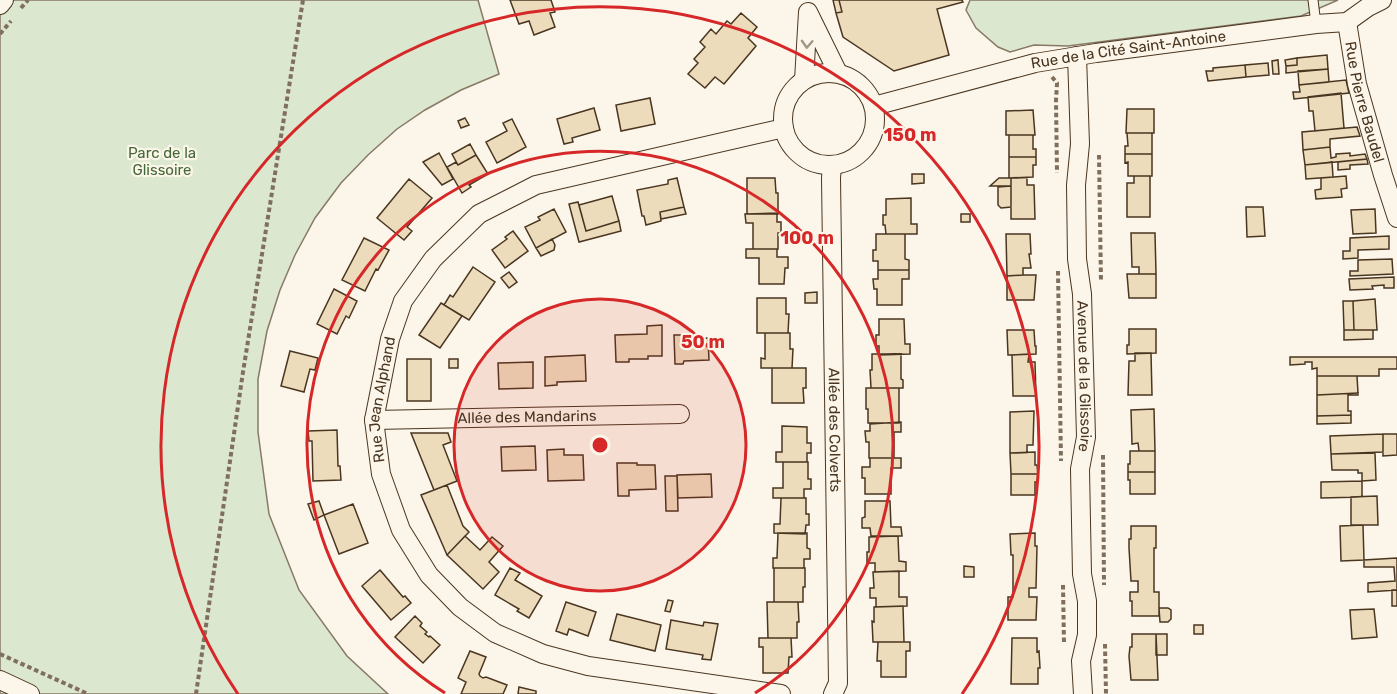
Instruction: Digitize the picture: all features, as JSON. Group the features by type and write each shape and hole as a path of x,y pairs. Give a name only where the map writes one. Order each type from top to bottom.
{"street":[{"path":"1347,22 1382,0"},
{"path":"807,6 838,73"},
{"path":"804,80 807,6"},
{"name":"Rue de la Cité Saint-Antoine","path":"874,106 1035,63 1316,24 1347,22"},
{"name":"Rue Pierre Baudel","path":"1347,22 1357,84 1397,218"},
{"name":"Avenue de la Glissoire","path":"1077,56 1080,144 1076,185 1077,259 1082,294 1086,437 1080,469 1082,574 1087,601 1087,635 1082,661 1083,694"},
{"path":"821,73 838,73 854,80 867,91 874,106 875,127 867,147 852,160 832,166 815,164 800,156 790,144 784,128 784,110 791,93 804,80 821,73"},
{"name":"Rue Jean Alphand","path":"782,694 588,666 543,654 495,633 460,607 429,575 401,530 381,474 374,420 390,339 403,301 433,259 479,214 536,185 784,128"},
{"name":"Allée des Colverts","path":"832,166 838,682 833,694"},
{"name":"Allée des Mandarins","path":"374,420 680,414"},
{"path":"0,680 30,694"}],"lane":[{"path":"1313,0 1316,24"}],"path":[{"path":"196,694 243,372 303,0"},
{"path":"1035,63 1036,74 1051,76 1057,83 1057,184"},
{"path":"1058,268 1062,471"},
{"path":"1063,577 1064,647"},
{"path":"0,654 88,694"}],"green space":[{"name":"Parc de la Glissoire","path":"0,0 478,0 499,74 461,90 397,129 341,183 315,218 295,255 280,290 267,331 258,379 258,432 269,514 299,590 347,656 388,694 0,694"},
{"path":"970,0 1338,0 1301,16 1068,46 1034,45 1010,52 998,47 976,28 966,10"}],"building":[{"path":"510,0 551,0 555,12 550,13 555,27 534,35 529,21 519,24"},
{"path":"833,0 839,0 842,12 836,13"},
{"path":"839,0 962,0 963,2 937,9 949,55 894,71 843,37 836,13 842,12"},
{"path":"741,13 757,27 748,38 756,46 724,84 715,77 705,88 688,74 698,63 694,59 705,47 700,42 711,29 716,34 727,21 731,24"},
{"path":"1327,55 1328,69 1286,73 1286,66 1297,65 1297,58"},
{"path":"1297,58 1297,65 1286,66 1285,60"},
{"path":"1278,60 1279,74 1273,74 1272,61"},
{"path":"1268,63 1269,75 1246,77 1245,65"},
{"path":"1245,65 1246,77 1208,81 1206,71 1213,71 1213,68"},
{"path":"1328,69 1329,82 1299,85 1298,71"},
{"path":"1346,80 1349,93 1294,99 1293,92 1300,92 1299,85"},
{"path":"1341,93 1344,128 1315,131 1313,111 1309,111 1308,97"},
{"path":"650,98 655,124 621,131 616,105"},
{"path":"594,108 600,130 572,138 573,142 564,144 557,119"},
{"path":"1127,109 1154,109 1154,133 1126,133"},
{"path":"1033,110 1035,135 1006,135 1006,111"},
{"path":"465,118 469,125 461,128 458,121"},
{"path":"512,119 526,147 497,163 486,142 507,131 503,123"},
{"path":"1357,127 1360,136 1330,139 1330,147 1303,150 1302,132"},
{"path":"1127,133 1152,133 1152,154 1125,154 1125,146 1128,146"},
{"path":"1009,135 1033,135 1033,149 1036,149 1036,157 1009,157"},
{"path":"470,144 476,155 458,165 452,154"},
{"path":"1330,147 1331,158 1336,157 1336,154 1350,153 1350,156 1365,154 1367,159 1305,165 1303,150"},
{"path":"439,153 453,179 442,185 423,162"},
{"path":"1125,154 1152,154 1152,176 1128,176 1128,162 1125,163"},
{"path":"476,155 488,174 469,185 471,187 462,193 447,167 456,162 458,165"},
{"path":"1009,157 1036,157 1033,177 1009,178"},
{"path":"1367,159 1368,164 1350,165 1350,169 1338,170 1338,162"},
{"path":"1332,162 1333,177 1306,179 1305,165"},
{"path":"912,174 924,174 924,183 912,184"},
{"path":"1134,176 1150,176 1150,217 1127,217 1127,183 1134,183"},
{"path":"1346,176 1347,188 1341,189 1342,197 1316,199 1315,190 1321,189 1321,178"},
{"path":"677,178 684,207 660,212 661,221 646,225 637,190 668,184 668,180"},
{"path":"747,178 775,178 778,214 747,214"},
{"path":"999,178 1011,178 1011,186 990,186"},
{"path":"1011,178 1027,178 1027,185 1034,185 1035,219 1011,219"},
{"path":"409,179 432,198 407,227 412,231 404,240 377,218"},
{"path":"1011,186 1011,207 1001,208 998,205 998,187"},
{"path":"612,196 619,221 586,231 579,205"},
{"path":"911,198 911,224 917,224 917,234 886,234 883,215 886,215 886,199"},
{"path":"578,202 586,231 619,221 621,231 579,242 569,204"},
{"path":"684,207 686,214 661,219 660,212"},
{"path":"1246,207 1263,207 1265,236 1247,237"},
{"path":"554,209 566,232 536,248 525,227 540,220 538,217"},
{"path":"1375,209 1376,233 1353,234 1351,210"},
{"path":"777,213 777,222 781,222 778,249 753,249 753,223 746,223 745,214"},
{"path":"961,214 970,214 970,222 961,222"},
{"path":"513,231 528,251 505,268 492,250 507,239 505,237"},
{"path":"1131,233 1155,233 1156,274 1139,274 1139,267 1132,267"},
{"path":"876,234 905,234 905,259 909,260 909,270 878,270 878,261 873,261"},
{"path":"1006,234 1030,234 1031,268 1023,268 1023,275 1007,276"},
{"path":"1389,236 1389,249 1358,250 1358,258 1343,259 1343,251 1350,251 1350,238"},
{"path":"364,238 389,250 365,291 342,280"},
{"path":"552,239 555,245 554,250 541,256 536,248"},
{"path":"746,249 777,249 777,257 788,257 784,284 759,284 759,258 746,258"},
{"path":"1392,259 1393,274 1350,276 1350,271 1358,271 1358,260"},
{"path":"473,267 495,282 469,320 444,305 450,295 453,297"},
{"path":"878,270 909,270 909,279 902,279 902,305 877,305 877,289 874,289 873,279 878,279"},
{"path":"509,272 517,282 509,288 501,278"},
{"path":"1127,274 1156,274 1156,298 1129,298"},
{"path":"1036,275 1034,300 1007,300 1007,276"},
{"path":"1394,277 1394,288 1384,288 1384,285 1372,286 1373,289 1350,290 1349,279"},
{"path":"334,289 357,301 349,318 346,316 337,334 317,324"},
{"path":"817,292 817,303 805,303 805,293"},
{"path":"757,298 786,298 786,314 789,314 788,333 757,333"},
{"path":"1375,299 1377,330 1354,330 1353,301"},
{"path":"1343,301 1353,301 1354,330 1344,330"},
{"path":"441,303 462,316 440,348 419,335"},
{"path":"879,319 904,319 905,344 910,344 910,354 879,355 876,335 879,335"},
{"path":"662,325 662,356 648,356 648,359 616,362 615,335 647,334 647,326"},
{"path":"1129,329 1156,329 1156,353 1127,354"},
{"path":"1007,330 1034,330 1036,354 1008,355"},
{"path":"1344,330 1373,330 1373,339 1344,340"},
{"path":"765,333 790,333 790,349 793,349 792,368 761,368 761,358 765,359"},
{"path":"674,335 683,335 683,339 708,338 709,360 684,361 683,364 675,364"},
{"path":"290,351 318,358 315,370 310,369 304,392 281,386"},
{"path":"1135,353 1151,353 1152,395 1128,395 1129,361 1135,361"},
{"path":"872,354 901,354 903,388 871,388"},
{"path":"1029,354 1028,362 1035,362 1036,396 1013,396 1012,355"},
{"path":"585,355 586,381 557,382 557,385 545,386 545,357"},
{"path":"1290,357 1397,357 1397,369 1379,369 1379,376 1317,376 1317,368 1312,369 1312,362 1290,365"},
{"path":"407,359 431,359 431,401 407,401"},
{"path":"449,359 458,359 458,368 449,368"},
{"path":"533,362 533,388 499,389 498,363"},
{"path":"772,368 806,368 806,388 803,388 804,403 772,403"},
{"path":"1317,376 1357,376 1358,393 1317,395"},
{"path":"866,388 899,388 899,423 868,423"},
{"path":"1358,393 1358,395 1348,395 1348,411 1351,411 1351,415 1317,416 1317,395"},
{"path":"1154,409 1155,451 1139,451 1138,443 1132,444 1131,410"},
{"path":"1034,411 1033,445 1027,445 1027,453 1010,453 1010,412"},
{"path":"1351,415 1351,423 1317,424 1317,416"},
{"path":"901,422 901,432 894,432 894,458 869,458 869,442 866,442 865,431 870,431 870,424"},
{"path":"782,426 807,427 807,443 811,443 811,453 807,453 807,462 776,462 776,452 782,452"},
{"path":"337,430 338,466 340,466 341,480 313,481 312,441 309,441 308,431"},
{"path":"411,433 448,433 451,442 443,445 457,481 434,490"},
{"path":"1383,434 1397,434 1397,455 1383,456"},
{"path":"1383,434 1383,452 1331,454 1330,436"},
{"path":"535,446 536,470 502,471 501,447"},
{"path":"564,449 564,455 583,455 584,480 548,481 547,450"},
{"path":"1130,451 1155,451 1155,472 1128,472"},
{"path":"1035,452 1038,474 1011,474 1010,453"},
{"path":"1375,453 1376,480 1362,481 1362,473 1358,473 1358,470 1332,470 1331,454"},
{"path":"870,458 901,458 901,468 891,468 891,494 865,494 862,467 870,467"},
{"path":"783,462 808,462 808,479 811,479 811,489 804,489 804,498 773,498 773,488 783,488"},
{"path":"617,463 655,465 656,489 629,490 629,496 618,496"},
{"path":"1128,472 1155,472 1155,494 1130,494"},
{"path":"711,474 712,497 678,498 677,475"},
{"path":"1011,474 1038,474 1037,482 1035,482 1035,495 1011,495"},
{"path":"665,476 677,476 678,511 666,511"},
{"path":"1362,481 1362,497 1321,498 1321,482"},
{"path":"447,485 463,526 469,532 447,555 421,495"},
{"path":"1377,496 1378,525 1351,525 1351,497"},
{"path":"781,498 806,498 809,525 806,525 805,534 774,533 774,524 780,524"},
{"path":"319,501 324,515 314,520 308,504"},
{"path":"865,501 890,501 891,527 901,527 902,536 871,536 870,528 862,528"},
{"path":"353,504 368,543 339,554 324,515"},
{"path":"1363,525 1364,560 1341,561 1340,526"},
{"path":"1131,526 1156,526 1154,592 1159,592 1159,616 1132,616 1130,592 1138,592 1138,581 1131,581 1129,539 1131,539"},
{"path":"778,533 807,533 810,559 804,559 804,568 773,568 773,558 777,558"},
{"path":"1035,533 1036,588 1029,588 1029,597 1037,597 1036,620 1008,620 1008,597 1013,597 1013,555 1011,555 1010,534"},
{"path":"465,536 480,550 492,537 503,546 489,562 499,572 483,589 447,555"},
{"path":"898,536 899,561 906,562 906,571 875,572 875,563 867,563 869,537"},
{"path":"1397,558 1397,590 1368,592 1368,583 1395,581 1394,567 1364,567 1364,560"},
{"path":"964,566 974,567 974,577 964,577"},
{"path":"510,568 520,573 515,580 542,596 529,618 517,611 519,609 495,595"},
{"path":"774,568 805,568 803,602 774,602"},
{"path":"380,570 411,603 391,620 362,586"},
{"path":"899,571 899,597 907,597 907,606 876,607 876,598 870,598 870,588 874,588 873,572"},
{"path":"1392,590 1397,590 1397,606 1392,606"},
{"path":"668,600 673,601 670,612 665,611"},
{"path":"566,602 596,612 588,636 569,629 567,635 556,631"},
{"path":"767,602 798,602 797,638 768,638"},
{"path":"903,606 904,642 873,642 874,607"},
{"path":"1159,608 1171,610 1171,619 1168,622 1160,622"},
{"path":"1374,609 1377,637 1352,639 1350,610"},
{"path":"617,614 661,625 655,651 610,640"},
{"path":"415,616 422,623 420,626 427,632 425,634 440,645 423,663 395,637"},
{"path":"671,620 703,626 704,622 718,624 711,660 702,659 703,655 666,649"},
{"path":"1194,625 1203,625 1203,634 1194,634"},
{"path":"1132,634 1156,634 1158,680 1131,680 1129,656"},
{"path":"1156,634 1167,634 1167,655 1156,655"},
{"path":"759,638 791,638 792,657 789,657 788,673 763,673 763,647 759,647"},
{"path":"1012,638 1037,638 1040,668 1038,668 1038,684 1011,684"},
{"path":"878,642 910,642 910,651 906,651 906,677 881,677 881,661 877,661"},
{"path":"470,651 486,657 479,674 483,678 507,685 503,694 461,694 466,682 458,678"},
{"path":"519,687 536,691 536,694 518,694"}]}
